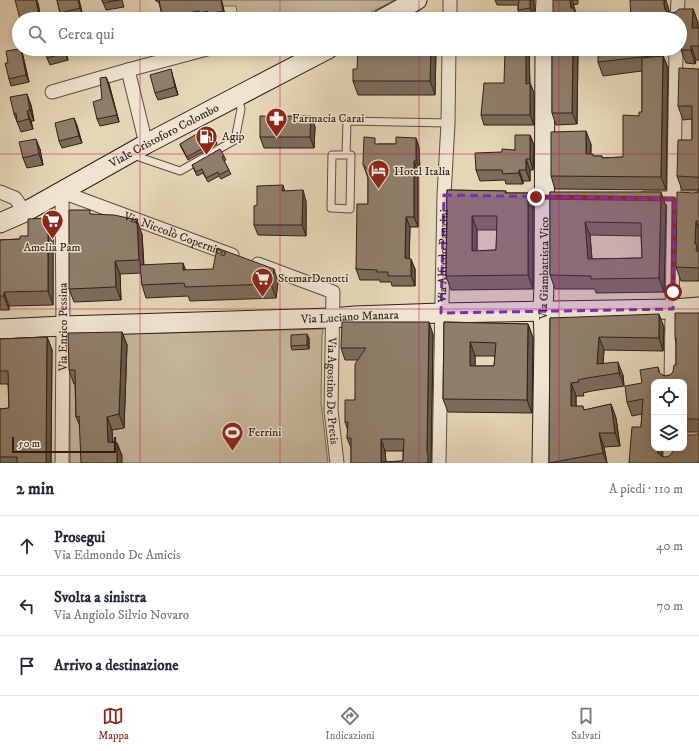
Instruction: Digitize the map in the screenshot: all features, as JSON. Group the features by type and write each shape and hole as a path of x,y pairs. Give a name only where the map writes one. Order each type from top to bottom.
{"street":[{"path":"395,12 417,0"},
{"path":"450,0 450,12"},
{"path":"546,0 546,12"},
{"path":"677,12 678,0"},
{"path":"52,92 181,56"},
{"name":"Viale Cristoforo Colombo","path":"0,223 25,212 146,144 315,56"},
{"name":"Via Alfredo Panzini","path":"439,463 441,313 449,56"},
{"name":"Via Giambattista Vico","path":"542,463 543,312 546,197 545,56"},
{"path":"671,379 676,56"},
{"path":"128,70 146,144"},
{"path":"676,71 691,71"},
{"path":"0,192 15,198 25,212"},
{"name":"Via Niccolò Copernico","path":"62,192 333,292 332,318"},
{"name":"Via Enrico Pessina","path":"62,192 62,463"},
{"path":"444,195 459,195"},
{"path":"630,198 699,198"},
{"name":"Via Luciano Manara","path":"0,329 441,313 673,309 699,307"},
{"name":"Via Agostino De Pretis","path":"332,318 330,410 337,463"},
{"path":"670,451 670,463"}],"lane":[{"path":"129,154 180,171 235,140 241,109 238,97"},
{"path":"346,155 347,121 448,123"},
{"path":"332,155 346,155 352,155 350,209 331,208 332,155"}],"highlighted area":[{"path":"444,195 675,199 673,309 441,313"}],"shaded area":[{"path":"222,0 395,0 372,12 237,12 236,6 223,6"},
{"path":"323,329 321,402 328,463 70,463 70,334"}],"building":[{"path":"15,0 36,0 38,12 18,12"},
{"path":"57,0 78,0 80,8 60,12"},
{"path":"102,0 119,0 103,3"},
{"path":"159,0 221,0 223,11 218,12 162,12"},
{"path":"519,0 530,0 530,8 518,10"},
{"path":"553,0 570,0 571,8 574,8 574,12 553,12"},
{"path":"630,0 664,0 665,9 667,12 631,12"},
{"path":"679,9 693,9 692,28 699,28 699,46 691,46 691,50 687,50 687,12 676,12"},
{"path":"12,50 12,56 22,56 26,75 9,79 5,63 8,63 6,51"},
{"path":"358,56 431,56 430,81 353,81 353,69 357,69"},
{"path":"505,56 526,56 526,84 530,83 530,115 481,115 484,83 504,83"},
{"path":"552,56 573,56 572,113 552,113"},
{"path":"598,56 651,56 598,62"},
{"path":"663,56 661,177 551,176 551,132 586,131 586,154 602,156 602,158 623,157 623,115 639,116 639,112 642,112 642,58"},
{"path":"679,68 699,69 699,179 698,177 677,176 678,140 692,140 692,106 678,106"},
{"path":"171,69 175,87 155,93 150,75"},
{"path":"106,77 117,115 97,119 93,102 102,99 100,78"},
{"path":"27,94 30,110 27,111 29,119 17,122 16,113 14,114 10,97"},
{"path":"260,116 311,116 310,137 260,137"},
{"path":"74,118 79,136 59,141 55,123"},
{"path":"208,127 216,141 187,157 180,144"},
{"path":"515,135 530,135 530,159 526,159 526,170 519,170 519,173 503,174 502,170 476,170 475,153 502,152 502,149 515,150"},
{"path":"364,137 375,138 375,144 396,144 396,137 416,138 416,161 414,161 414,217 406,217 405,258 411,259 411,276 388,276 388,272 356,269 357,204 368,204 368,169 363,164"},
{"path":"36,139 39,154 23,158 19,142"},
{"path":"220,149 224,156 222,157 229,170 219,175 218,172 206,178 202,169 196,172 192,165"},
{"path":"283,185 282,191 303,190 302,225 254,225 254,206 257,205 257,186"},
{"path":"447,190 528,193 528,275 446,276","holes":["472,216 497,216 496,250 472,251"]},
{"path":"699,190 699,221 696,221 695,244 697,244 696,251 699,251 699,268 676,267 677,192 694,193 698,192"},
{"path":"550,192 661,192 659,278 591,279 591,276 550,275","holes":["585,222 641,223 642,258 588,259"]},
{"path":"69,210 90,210 90,214 114,215 137,220 139,260 115,261 116,287 69,289"},
{"path":"48,218 48,291 4,292 4,296 0,296 0,240 20,239 20,236 28,236 28,219"},
{"path":"217,248 274,269 271,284 185,287 184,283 142,285 140,265 183,263 183,270 213,269"},
{"path":"675,313 699,313 699,421 698,419 687,419 687,379 651,379 651,451 658,451 661,456 665,457 669,456 672,451 687,451 687,435 698,434 699,432 699,463 629,463 632,427 641,427 643,399 627,402 625,386 642,383 640,370 658,367 659,372 662,375 670,375 673,372 674,365 676,365"},
{"path":"659,314 659,338 599,337 597,364 618,362 619,373 587,378 578,380 579,382 571,383 571,406 583,406 584,410 611,404 615,433 599,433 603,453 549,463 550,318"},
{"path":"342,322 429,322 428,463 351,463 351,438 347,438 348,422 345,422 345,400 355,400 355,364 366,348 341,348","holes":["381,439 404,439 403,461 381,462"]},
{"path":"444,322 528,324 527,400 443,399","holes":["470,342 496,343 494,366 470,366"]},
{"path":"122,332 119,414 107,417 108,442 117,443 117,463 81,463 79,416 76,417 75,370 69,370 68,333"},
{"path":"307,334 307,345 291,346 291,335"},
{"path":"47,337 46,463 17,463 17,457 0,457 0,409 9,408 8,371 0,371 0,339"}],"place":[{"name":"Farmacia Carai","path":"277,138"},
{"name":"Agip","path":"206,156"},
{"name":"Hotel Italia","path":"378,190"},
{"name":"Amelia Pam","path":"52,240"},
{"name":"StemarDenotti","path":"262,298"},
{"name":"Ferrini","path":"232,452"}],"route":[{"path":"536,197 674,199 673,292"}]}
